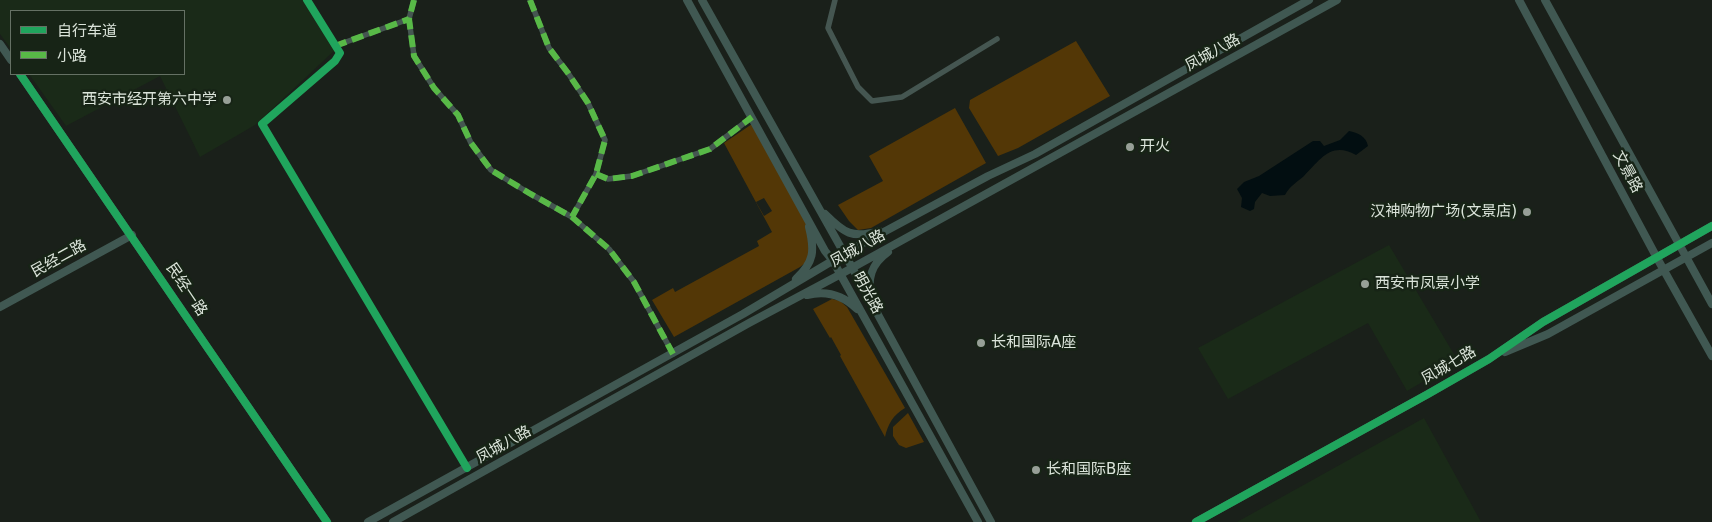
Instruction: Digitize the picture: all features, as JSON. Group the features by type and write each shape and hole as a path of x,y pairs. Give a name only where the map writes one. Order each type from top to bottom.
{"main road":[{"name":"明光路","path":"687,0 978,522"},
{"name":"明光路","path":"702,0 819,208 991,522"},
{"name":"凤城八路","path":"368,522 673,354 844,254 988,176 1035,154 1309,0"},
{"name":"凤城八路","path":"393,522 1337,0"},
{"name":"文景路","path":"1519,0 1657,258 1712,356"},
{"name":"文景路","path":"1545,0 1712,304"},
{"path":"0,44 10,59"},
{"name":"民经一路","path":"21,75 327,522"},
{"path":"819,208 837,226 852,235 866,235 895,226"},
{"path":"787,288 805,270 812,258 813,246 806,215"},
{"name":"凤城七路","path":"1196,522 1489,359 1543,322 1712,226"},
{"name":"民经二路","path":"0,307 132,235"},
{"path":"875,310 870,290 870,274 873,267 884,255 903,239"},
{"name":"凤城七路","path":"1489,359 1548,334 1712,243"},
{"path":"793,300 811,294 833,294 843,297 852,303 864,316"}],"street":[{"path":"307,0 340,53 335,61 262,124 467,468"},
{"path":"414,0 409,19 414,56 434,88 458,115 471,143 491,170 529,194 572,217 609,249 634,282 673,354"},
{"path":"530,0 548,48 588,103 605,140 596,174 572,217"},
{"path":"836,0 828,28 858,87 872,101 902,97 997,39"},
{"path":"335,46 409,19"},
{"path":"596,174 608,179 632,176 710,149 752,117"}],"shaded area":[{"name":"西安市经开第六中学","path":"0,0 306,0 337,48 255,125 200,157 160,76 66,126 30,75 185,75 185,10 10,10 10,48 0,34"},
{"path":"1076,41 1110,96 1018,148 998,156 969,108 970,100"},
{"path":"955,108 986,163 871,228 858,230 838,205 883,181 869,156"},
{"path":"752,124 812,233 813,257 800,267 674,337 652,300 673,288 675,292 759,246 757,241 772,232 724,143","holes":["764,198 772,211 764,216 756,202"]},
{"path":"1349,131 1361,136 1368,146 1356,155 1347,151 1333,151 1321,159 1285,195 1270,196 1262,193 1255,202 1254,209 1250,211 1241,207 1242,198 1237,189 1244,182 1259,176 1313,141 1320,141 1324,146 1340,140"},
{"name":"西安市凤景小学","path":"1389,245 1458,361 1407,391 1368,323 1228,399 1198,348"},
{"path":"832,299 840,301 847,307 905,408 892,420 885,437 831,337 813,309"},
{"path":"908,413 924,442 906,448 899,445 893,436 893,427"},
{"path":"1424,418 1481,522 1237,522"}],"marked path":[{"path":"414,0 409,19 414,56 434,88 458,115 471,143 491,170 572,217 609,249 634,282 673,354"},
{"path":"530,0 549,48 588,103 605,140 596,174 572,217"},
{"path":"335,46 409,19"},
{"path":"596,174 608,179 632,176 710,149 752,117"}],"cycle path":[{"path":"307,0 340,53 335,61 262,124 467,468"},
{"path":"21,75 327,522"},
{"path":"1196,522 1428,394 1489,359 1543,322 1712,226"}],"place":[{"name":"西安市经开第六中学","path":"227,100"},
{"name":"开火","path":"1130,147"},
{"name":"汉神购物广场(文景店)","path":"1527,212"},
{"name":"西安市凤景小学","path":"1365,284"},
{"name":"长和国际A座","path":"981,343"},
{"name":"长和国际B座","path":"1036,470"}]}
